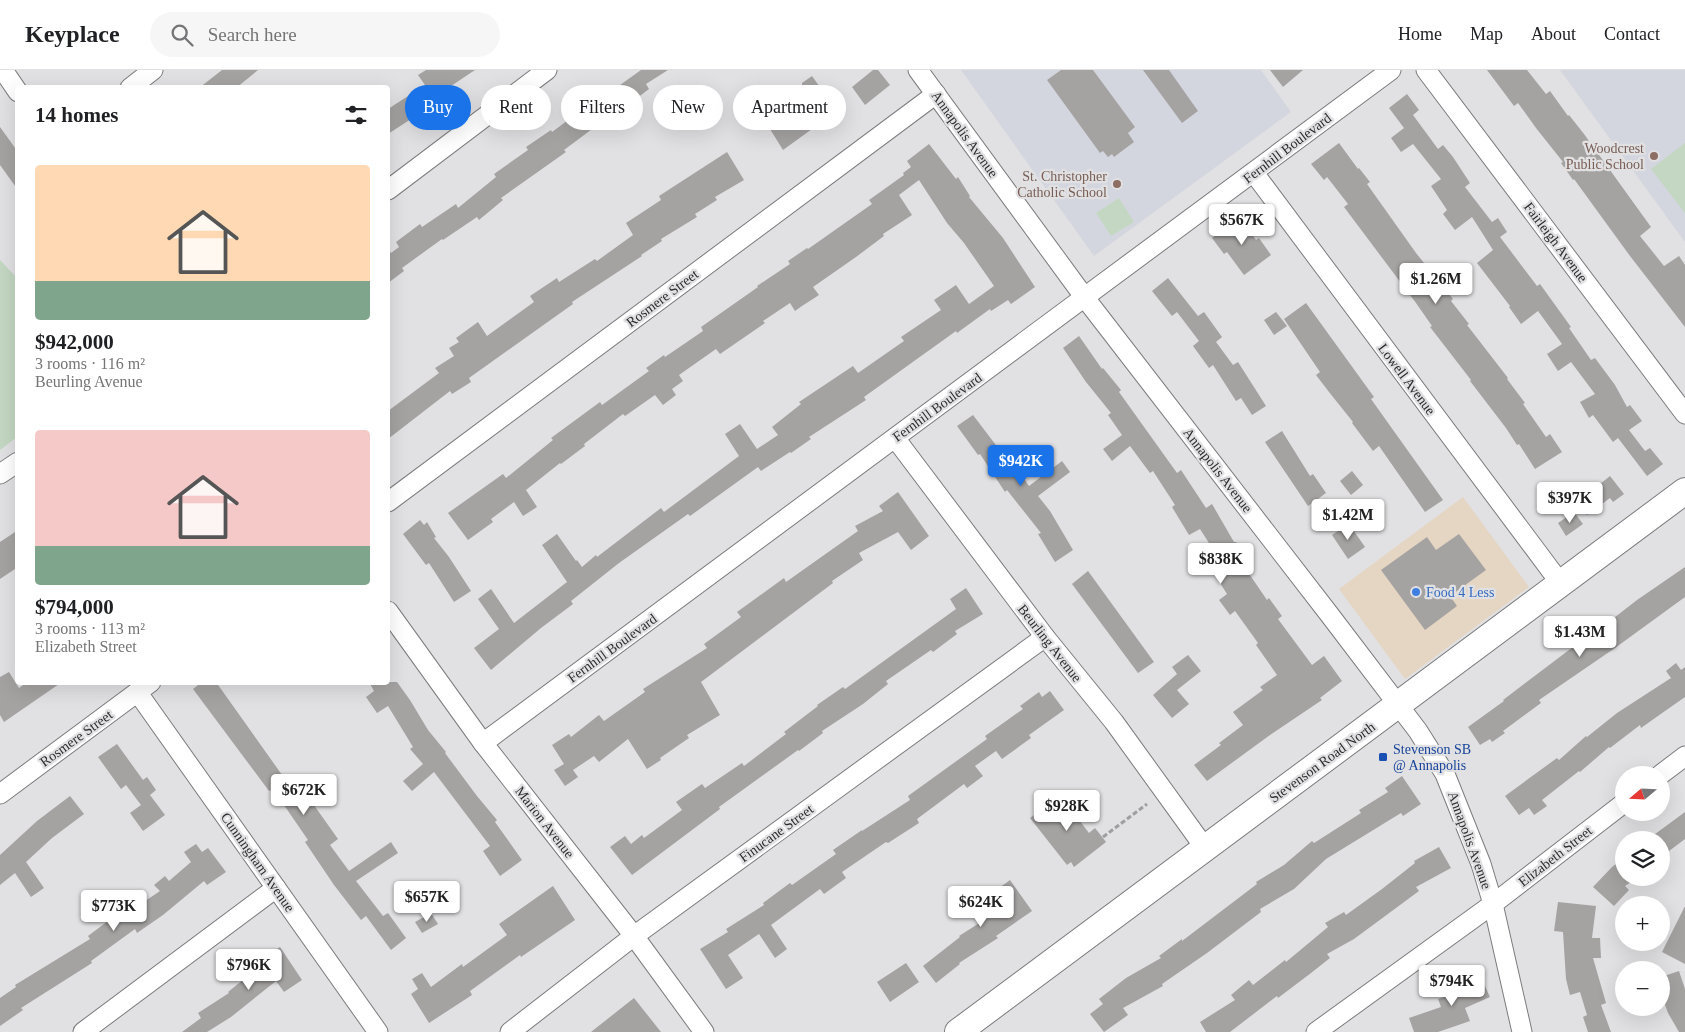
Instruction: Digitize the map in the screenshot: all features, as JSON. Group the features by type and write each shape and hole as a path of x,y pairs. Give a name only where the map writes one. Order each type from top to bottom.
{"main road":[{"name":"Stevenson Road North","path":"958,1032 1685,492"}],"street":[{"path":"3,70 15,88"},
{"path":"134,85 153,70"},
{"path":"390,188 548,70"},
{"name":"Annapolis Avenue","path":"918,70 1085,298 1418,731 1445,774 1481,864 1493,904 1522,1032"},
{"name":"Fernhill Boulevard","path":"482,743 1391,70"},
{"name":"Fairleigh Avenue","path":"1426,70 1685,414"},
{"name":"Rosmere Street","path":"390,501 936,94"},
{"name":"Lowell Avenue","path":"1254,173 1561,584"},
{"name":"Beurling Avenue","path":"895,438 1045,637 1114,722 1205,848"},
{"path":"0,474 15,464"},
{"name":"Marion Avenue","path":"390,614 482,743 634,936 704,1032"},
{"name":"Finucane Street","path":"510,1032 634,936 1045,637"},
{"name":"Rosmere Street","path":"0,794 144,688"},
{"name":"Cunningham Avenue","path":"144,688 276,888 378,1032"},
{"path":"1670,767 1685,756"},
{"name":"Elizabeth Street","path":"1316,1032 1493,904 1615,810"},
{"path":"83,1032 276,888"}],"path":[{"path":"1103,837 1147,804"}],"shaded area":[{"name":"St. Christopher Catholic School","path":"961,70 1261,70 1291,112 1094,256"},
{"name":"Woodcrest Public School","path":"1560,70 1685,70 1685,242"},
{"path":"1463,497 1529,587 1405,679 1339,589"}],"green space":[{"path":"1685,143 1685,213 1651,169"},
{"path":"1119,198 1134,222 1111,236 1096,213"},
{"path":"0,260 15,276 15,439 0,450"}],"building":[{"path":"222,70 258,70 240,85 203,85"},
{"path":"426,70 475,70 452,85 425,85 418,75"},
{"path":"641,70 668,70 646,84 649,89 643,94 643,85 620,85"},
{"path":"873,70 878,70 890,85 865,105 852,87"},
{"path":"1061,70 1093,70 1135,127 1128,133 1134,142 1114,157 1112,154 1108,157 1103,151 1100,153 1047,80"},
{"path":"1143,70 1169,70 1198,111 1182,123"},
{"path":"1270,70 1303,70 1283,87"},
{"path":"1487,70 1527,70 1546,94 1550,91 1584,134 1651,227 1640,236 1664,266 1679,256 1685,265 1685,327 1573,180 1561,163 1563,162 1518,103 1514,106"},
{"path":"812,76 818,85 802,85"},
{"path":"1407,94 1419,110 1413,115 1438,149 1443,145 1470,183 1465,187 1492,222 1498,218 1507,232 1500,237 1537,286 1540,284 1571,327 1569,328 1591,360 1595,358 1615,385 1627,407 1630,405 1642,421 1629,430 1645,451 1650,448 1663,464 1647,476 1618,438 1613,442 1593,415 1589,418 1580,402 1595,394 1571,362 1558,371 1547,354 1562,344 1538,311 1521,324 1510,306 1477,263 1493,250 1472,217 1455,230 1443,214 1447,210 1431,186 1441,179 1413,144 1401,152 1391,138 1404,128 1389,108"},
{"path":"405,98 405,123 390,133 390,108"},
{"path":"561,125 561,130 591,130 564,150 566,152 501,198 503,200 479,220 477,217 442,239 402,268 404,271 390,282 390,251 391,253 399,247 396,242 420,224 422,227 456,204 458,208 496,177 494,174 528,150 526,147 551,130 552,132"},
{"path":"0,127 15,148 15,186 0,165"},
{"path":"771,130 811,130 783,150"},
{"path":"1339,143 1370,182 1367,184 1416,253 1453,299 1451,301 1469,324 1467,325 1508,378 1546,437 1550,434 1562,452 1535,469 1519,444 1517,445 1471,380 1430,327 1432,326 1416,303 1344,207 1348,204 1327,177 1324,180 1311,164"},
{"path":"929,144 956,179 958,177 969,197 1003,238 1035,287 1011,304 1008,300 991,311 990,309 957,333 956,331 864,397 866,400 809,437 811,439 791,453 761,471 758,467 690,516 688,514 619,563 571,601 573,604 491,670 474,648 499,629 478,599 491,589 514,623 567,582 542,545 557,534 582,567 661,508 664,512 739,456 725,434 740,424 757,449 778,435 772,427 801,404 799,402 853,366 858,373 904,341 901,337 941,310 934,300 956,285 969,304 994,286 964,243 947,223 919,180 899,195 912,215 883,234 884,236 813,287 819,295 795,311 790,303 720,354 716,349 679,375 683,381 672,389 676,395 663,405 655,395 625,416 623,414 584,444 585,446 526,490 537,507 523,516 514,502 491,519 493,522 468,540 448,513 503,474 506,478 553,440 551,438 600,402 602,405 649,371 646,368 703,331 701,327 790,264 788,261 872,204 869,200 904,175 903,173 911,167 907,161"},
{"path":"727,152 744,180 715,197 717,200 695,214 697,217 661,239 662,241 642,256 572,302 573,304 469,378 471,382 452,394 450,391 390,437 390,410 439,373 435,368 454,356 449,348 459,342 456,338 478,322 487,336 534,302 530,296 557,278 559,282 595,259 597,261 633,235 626,223 661,200 659,196"},
{"path":"1240,218 1256,240 1259,238 1271,255 1244,275 1227,252 1224,254 1212,238"},
{"path":"1168,278 1198,316 1204,312 1222,337 1216,342 1233,365 1238,362 1266,406 1252,415 1241,398 1236,401 1213,365 1209,368 1193,346 1199,341 1177,312 1172,316 1152,291"},
{"path":"1306,303 1374,397 1371,399 1443,500 1425,512 1379,446 1373,451 1316,375 1320,372 1284,319"},
{"path":"1276,312 1287,326 1274,335 1264,320"},
{"path":"1079,336 1102,369 1121,390 1119,392 1177,473 1181,470 1206,508 1212,504 1234,542 1236,542 1247,559 1241,562 1267,600 1269,598 1282,616 1278,619 1312,665 1324,656 1342,681 1320,698 1322,700 1207,781 1194,765 1221,745 1219,743 1243,725 1233,712 1263,690 1260,687 1277,675 1256,645 1258,643 1235,611 1230,615 1219,600 1227,594 1206,561 1216,554 1200,529 1189,535 1172,507 1175,505 1153,471 1150,473 1130,446 1112,461 1103,449 1122,435 1108,415 1111,413 1086,382 1063,348"},
{"path":"973,415 1005,457 1008,455 1029,486 1062,461 1070,472 1038,496 1050,511 1073,550 1055,562 1038,534 1041,533 1007,490 1005,492 980,454 978,455 957,426"},
{"path":"1282,431 1310,476 1313,474 1326,493 1308,506 1265,442"},
{"path":"1352,471 1363,485 1351,495 1340,481"},
{"path":"1610,476 1624,494 1613,502 1610,498 1587,515 1572,495 1590,482 1595,488"},
{"path":"898,492 929,536 911,550 898,532 859,553 863,560 832,581 833,583 701,682 720,715 687,735 689,738 660,758 661,760 647,769 628,739 599,762 594,756 573,770 578,777 565,786 554,770 564,764 552,745 569,734 571,737 599,715 604,721 645,692 643,689 707,648 704,644 741,617 737,612 784,578 786,582 858,531 855,526 883,511 879,506"},
{"path":"1574,512 1583,524 1566,536 1558,523"},
{"path":"420,520 424,525 427,522 436,537 434,538 471,591 454,602 429,563 426,565 403,534"},
{"path":"1349,524 1365,547 1348,559 1332,535"},
{"path":"15,532 15,569 0,579 0,542"},
{"path":"1459,534 1486,570 1450,596 1457,606 1425,630 1381,570 1427,537 1436,550"},
{"path":"1685,567 1685,597 1539,700 1541,703 1503,731 1505,733 1492,742 1490,739 1480,745 1468,727 1569,650"},
{"path":"1088,571 1154,662 1138,673 1072,584"},
{"path":"966,588 983,614 955,631 957,634 933,652 931,650 886,681 888,684 863,704 822,731 823,733 799,751 719,807 720,809 632,875 610,847 625,836 631,844 642,835 644,838 682,810 676,802 702,784 705,788 742,763 744,766 786,734 784,732 817,705 843,687 845,689 956,609 950,599"},
{"path":"1188,655 1201,671 1177,690 1189,704 1172,718 1153,695 1177,674 1172,667"},
{"path":"1676,663 1681,670 1685,667 1685,697 1641,728 1640,725 1609,747 1580,772 1542,800 1547,806 1534,815 1529,808 1519,815 1505,796 1557,758 1559,760 1586,736 1617,713 1671,678 1666,671"},
{"path":"9,672 15,685 19,688 23,685 58,685 4,722 0,715 0,677"},
{"path":"390,682 397,682 428,730 497,820 495,822 522,860 500,876 483,851 490,846 434,772 412,791 403,781 423,764 410,749 413,747 388,706 377,713 366,697 374,691 371,685 390,685"},
{"path":"198,685 218,685 292,789 299,784 338,839 330,845 349,871 391,842 398,853 356,881 383,916 388,913 406,938 391,950 366,916 361,920 334,885 305,842 308,840 273,789 269,791 193,689"},
{"path":"1050,691 1064,710 1029,735 1031,738 1002,759 996,751 975,766 983,776 967,788 964,784 917,819 919,823 888,843 886,842 842,872 846,878 824,894 820,889 771,925 787,949 775,958 759,934 728,955 743,978 726,989 700,949 728,932 726,929 764,905 763,903 790,883 792,885 836,854 833,850 910,800 908,796 987,739 985,736 1023,709 1020,706 1039,692 1042,697"},
{"path":"117,744 143,780 147,777 156,790 150,795 165,815 143,831 130,813 141,805 126,785 121,789 98,757"},
{"path":"1402,776 1421,804 1403,816 1401,813 1326,859 1294,889 1260,909 1261,912 1162,984 1163,986 1123,1008 1128,1015 1104,1032 1090,1014 1103,1004 1099,999 1126,978 1161,958 1159,956 1182,939 1182,941 1257,884 1256,882 1284,865 1312,841 1314,843 1361,813 1359,810 1388,792 1385,788"},
{"path":"1060,795 1089,833 1095,828 1106,842 1074,867 1071,862 1067,865 1030,818"},
{"path":"70,796 84,814 52,838 26,862 44,888 31,897 15,873 0,885 0,855 37,821"},
{"path":"1685,812 1685,839 1670,850 1670,831 1659,831"},
{"path":"196,844 202,852 208,848 226,872 207,885 204,881 163,915 137,933 135,929 91,961 92,963 21,1008 23,1010 0,1026 0,998 16,987 15,985 90,939 88,936 108,921 110,925 160,891 154,885 165,876 169,881 191,862 184,852"},
{"path":"1439,847 1451,868 1416,887 1419,891 1354,939 1327,954 1330,958 1230,1032 1206,1032 1200,1022 1235,1000 1231,995 1249,980 1253,985 1285,960 1286,962 1328,927 1325,923 1344,912 1346,915 1415,863 1414,861"},
{"path":"1615,865 1615,886 1625,886 1629,890 1623,896 1615,896 1614,906 1593,887"},
{"path":"1010,880 1032,911 996,936 998,938 959,963 936,983 923,966 959,936 981,922 966,898 978,890 984,899"},
{"path":"553,886 575,920 521,957 520,955 470,991 472,995 429,1023 411,994 418,989 412,979 422,973 431,987 462,964 463,967 507,935 499,924"},
{"path":"1558,902 1596,906 1592,938 1600,938 1601,958 1593,958 1606,1003 1601,1005 1611,1032 1588,1032 1583,1017 1587,1015 1580,992 1570,995 1566,979 1563,932 1554,931"},
{"path":"1685,906 1685,964 1662,952 1670,951 1670,936"},
{"path":"431,913 438,924 422,933 415,922"},
{"path":"280,947 302,980 284,992 276,981 231,1017 207,1032 182,1032 201,1018 198,1013 229,993 264,963 261,959"},
{"path":"906,963 919,982 890,1002 877,982"},
{"path":"1478,971 1490,997 1465,1008 1470,1021 1438,1032 1414,1032 1409,1018 1441,1007 1438,999 1462,991 1458,980"},
{"path":"1679,971 1685,989 1685,1032 1679,1032 1670,1016 1670,974"},
{"path":"634,998 661,1032 591,1032"}],"place":[{"name":"Woodcrest Public School","path":"1654,156"},
{"name":"St. Christopher Catholic School","path":"1117,184"},
{"name":"Food 4 Less","path":"1416,592"},
{"name":"Stevenson SB @ Annapolis","path":"1383,757"}]}
